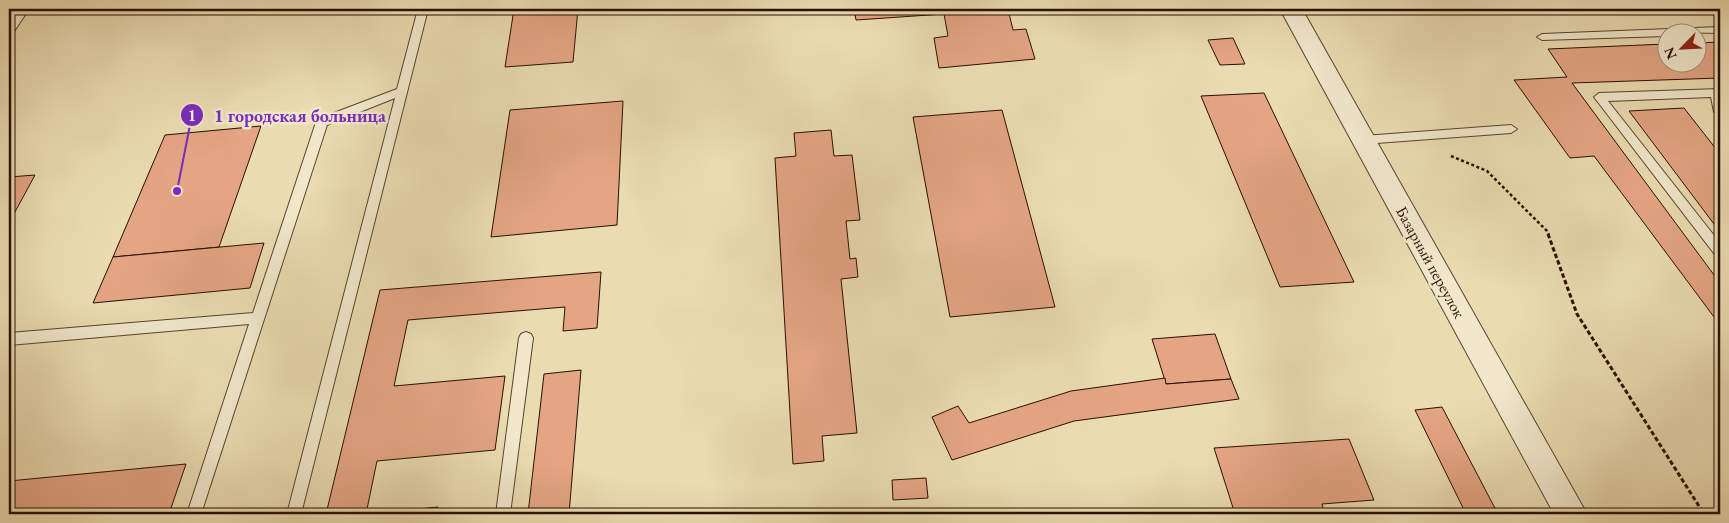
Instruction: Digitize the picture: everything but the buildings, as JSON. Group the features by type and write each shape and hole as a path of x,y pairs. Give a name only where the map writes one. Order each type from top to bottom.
{"street":[{"name":"Базарный переулок","path":"1291,9 1571,514"}],"lane":[{"path":"9,31 24,9"},
{"path":"294,514 403,91 422,9"},
{"path":"1542,37 1720,30"},
{"path":"194,514 322,122 403,91"},
{"path":"1720,112 1718,93 1599,97 1720,252"},
{"path":"1363,140 1511,129"},
{"path":"9,339 258,318"},
{"path":"503,514 526,338"}],"path":[{"path":"1450,155 1487,171 1547,231 1577,314 1704,514"}],"place":[{"name":"1 городская больница","path":"177,191"}]}
